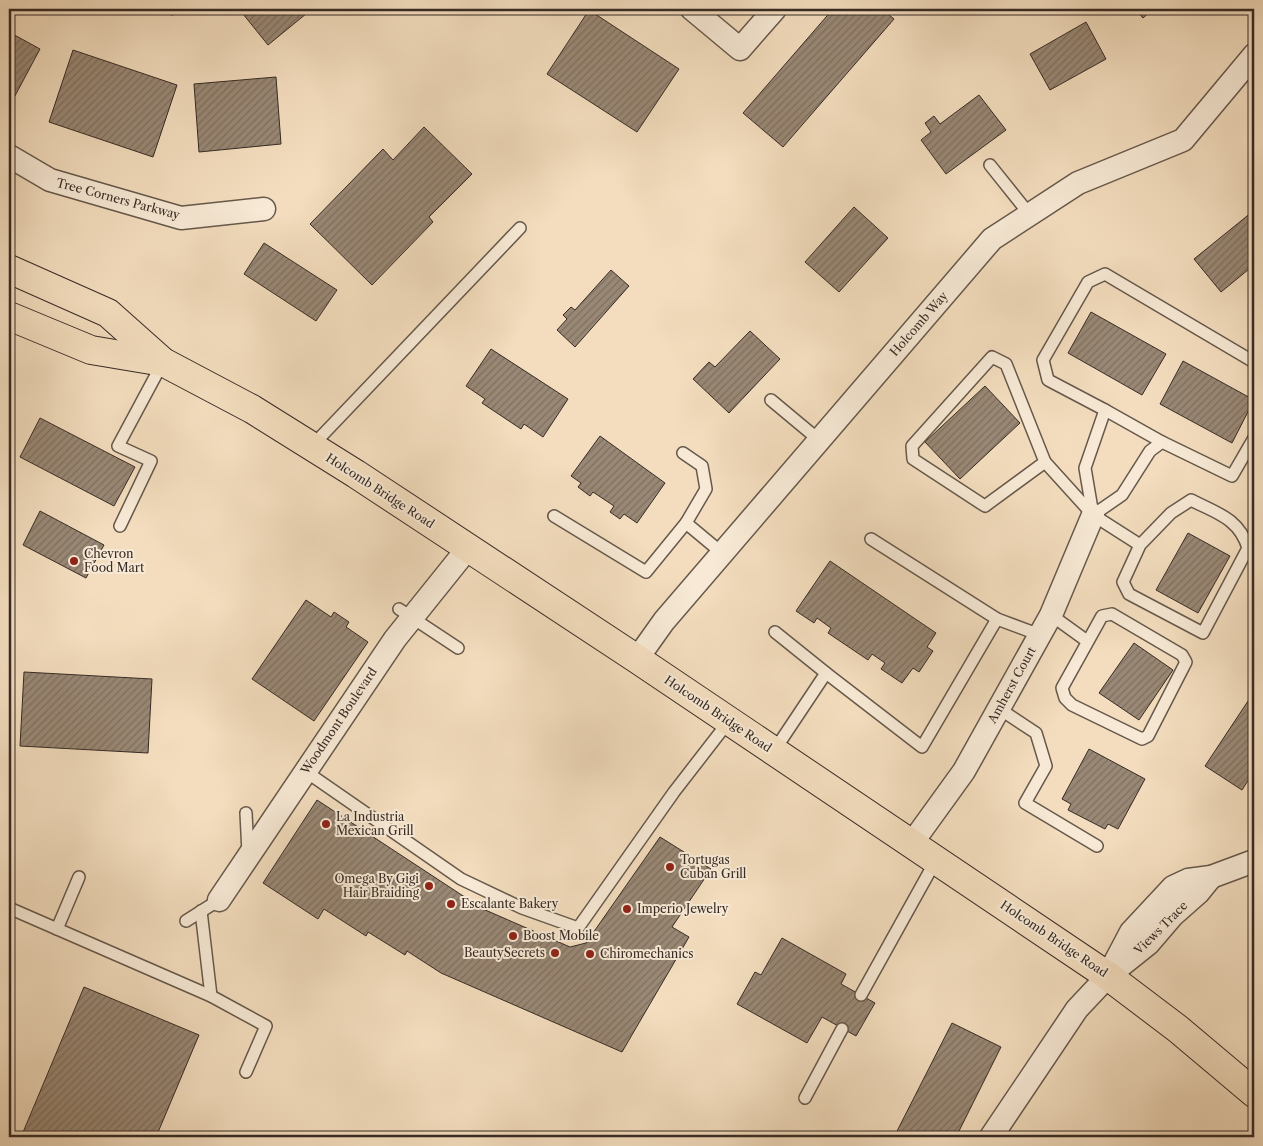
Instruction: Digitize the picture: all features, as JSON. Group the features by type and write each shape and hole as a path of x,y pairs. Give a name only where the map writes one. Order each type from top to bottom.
{"main road":[{"name":"Holcomb Bridge Road","path":"9,269 108,313 163,362 252,409 312,446 637,659 1108,976 1178,1029 1254,1094"},
{"name":"Holcomb Bridge Road","path":"9,316 91,350 163,362"}],"street":[{"path":"692,9 740,49 775,9"},
{"name":"Holcomb Way","path":"637,659 664,621 992,239 1078,183 1183,140 1254,55"},
{"name":"Tree Corners Parkway","path":"9,156 50,180 182,218 264,210"},
{"name":"Amherst Court","path":"912,843 964,772 1040,635 1051,615 1093,515"},
{"name":"Woodmont Boulevard","path":"210,906 248,857 395,639 406,614 468,548"},
{"name":"Views Trace","path":"992,1137 1077,1009 1108,976 1148,944 1172,916 1198,893 1211,876 1254,861"}],"lane":[{"path":"990,165 1030,214"},
{"path":"312,446 520,228"},
{"path":"1254,362 1104,274 1088,282 1042,360 1048,380 1162,442 1232,476 1254,438"},
{"path":"1046,462 985,506 913,459 912,446 992,357 1006,364 1046,462 1093,515 1140,545"},
{"path":"120,526 151,461 118,446 163,362"},
{"path":"771,400 819,440"},
{"path":"1093,515 1085,468 1105,410"},
{"path":"1093,515 1122,495 1150,451 1162,442"},
{"path":"554,516 646,572 686,523 706,489 702,466 684,454"},
{"path":"1190,500 1229,519 1244,534 1248,548 1203,633 1129,594 1123,582 1140,545 1171,513 1190,500"},
{"path":"686,523 722,553"},
{"path":"871,539 997,619 1040,635"},
{"path":"406,614 458,648"},
{"path":"1112,614 1182,654 1186,662 1148,736 1142,739 1113,726 1072,704 1065,698 1062,688 1087,641 1102,616 1112,614"},
{"path":"1051,615 1087,641"},
{"path":"775,632 922,747 997,619"},
{"path":"774,751 826,673"},
{"path":"998,708 1036,733 1046,766 1025,803 1097,846"},
{"path":"305,771 461,879 522,908 578,928 674,792 729,721"},
{"path":"246,813 248,857"},
{"path":"861,995 936,860"},
{"path":"57,929 79,877"},
{"path":"186,921 210,906"},
{"path":"210,906 211,996"},
{"path":"9,908 211,996 266,1026 246,1072"},
{"path":"805,1098 842,1029"}],"building":[{"path":"131,9 174,9 173,15"},
{"path":"239,9 312,9 268,45"},
{"path":"833,9 882,9 894,19 783,147 743,113"},
{"path":"1135,9 1153,9 1143,18"},
{"path":"589,10 679,69 637,132 547,74"},
{"path":"1086,22 1106,59 1050,90 1030,54"},
{"path":"9,32 40,49 9,107"},
{"path":"73,50 177,85 153,157 49,122"},
{"path":"276,77 281,144 199,152 194,84"},
{"path":"979,95 1006,130 946,174 921,140 931,132 925,123 934,116 940,124"},
{"path":"424,127 472,174 429,217 433,222 372,285 310,224 383,149 393,160"},
{"path":"854,207 888,238 839,292 805,262"},
{"path":"1252,212 1254,215 1254,265 1221,292 1194,259"},
{"path":"264,243 337,290 316,321 244,274"},
{"path":"611,270 629,286 575,347 557,330 567,319 563,315 571,307 575,310"},
{"path":"1091,312 1166,354 1142,395 1068,353"},
{"path":"750,331 780,359 729,413 693,379 709,362 715,367"},
{"path":"491,349 568,399 543,437 524,424 521,429 482,403 485,399 466,386"},
{"path":"1183,361 1254,400 1232,443 1160,404"},
{"path":"985,386 1020,423 960,479 925,442"},
{"path":"40,418 135,467 114,506 20,457"},
{"path":"600,436 665,483 637,523 624,514 620,519 610,512 614,506 593,492 590,496 578,487 581,483 571,476"},
{"name":"Chevron Food Mart","path":"40,511 104,545 86,578 23,545"},
{"path":"1188,533 1230,556 1198,613 1156,590"},
{"path":"830,561 936,633 927,647 933,651 919,672 913,668 902,683 881,669 885,663 872,654 868,660 828,633 831,628 817,618 814,623 796,611"},
{"path":"306,600 331,617 334,612 349,622 346,627 368,642 314,721 252,679"},
{"path":"1134,643 1173,670 1139,720 1099,693"},
{"path":"24,672 152,679 148,753 20,746"},
{"path":"1254,692 1254,771 1242,790 1205,766"},
{"path":"1089,749 1145,779 1118,829 1108,824 1105,829 1068,810 1071,804 1062,799"},
{"path":"317,800 483,909 570,947 586,943 660,837 711,869 672,927 689,937 622,1052 441,973 407,951 405,955 368,932 366,936 324,909 318,919 263,883"},
{"path":"782,938 846,974 841,984 875,1003 856,1036 822,1017 807,1043 737,1004 755,972 761,975"},
{"path":"84,987 199,1035 156,1137 21,1137"},
{"path":"952,1023 1001,1047 956,1137 894,1137"}],"place":[{"name":"Chevron Food Mart","path":"74,561"},
{"name":"La Industria Mexican Grill","path":"326,824"},
{"name":"Tortugas Cuban Grill","path":"670,867"},
{"name":"Omega By Gigi Hair Braiding","path":"429,886"},
{"name":"Escalante Bakery","path":"451,904"},
{"name":"Imperio Jewelry","path":"627,909"},
{"name":"Boost Mobile","path":"513,936"},
{"name":"BeautySecrets","path":"555,953"},
{"name":"Chiromechanics","path":"590,954"}]}
